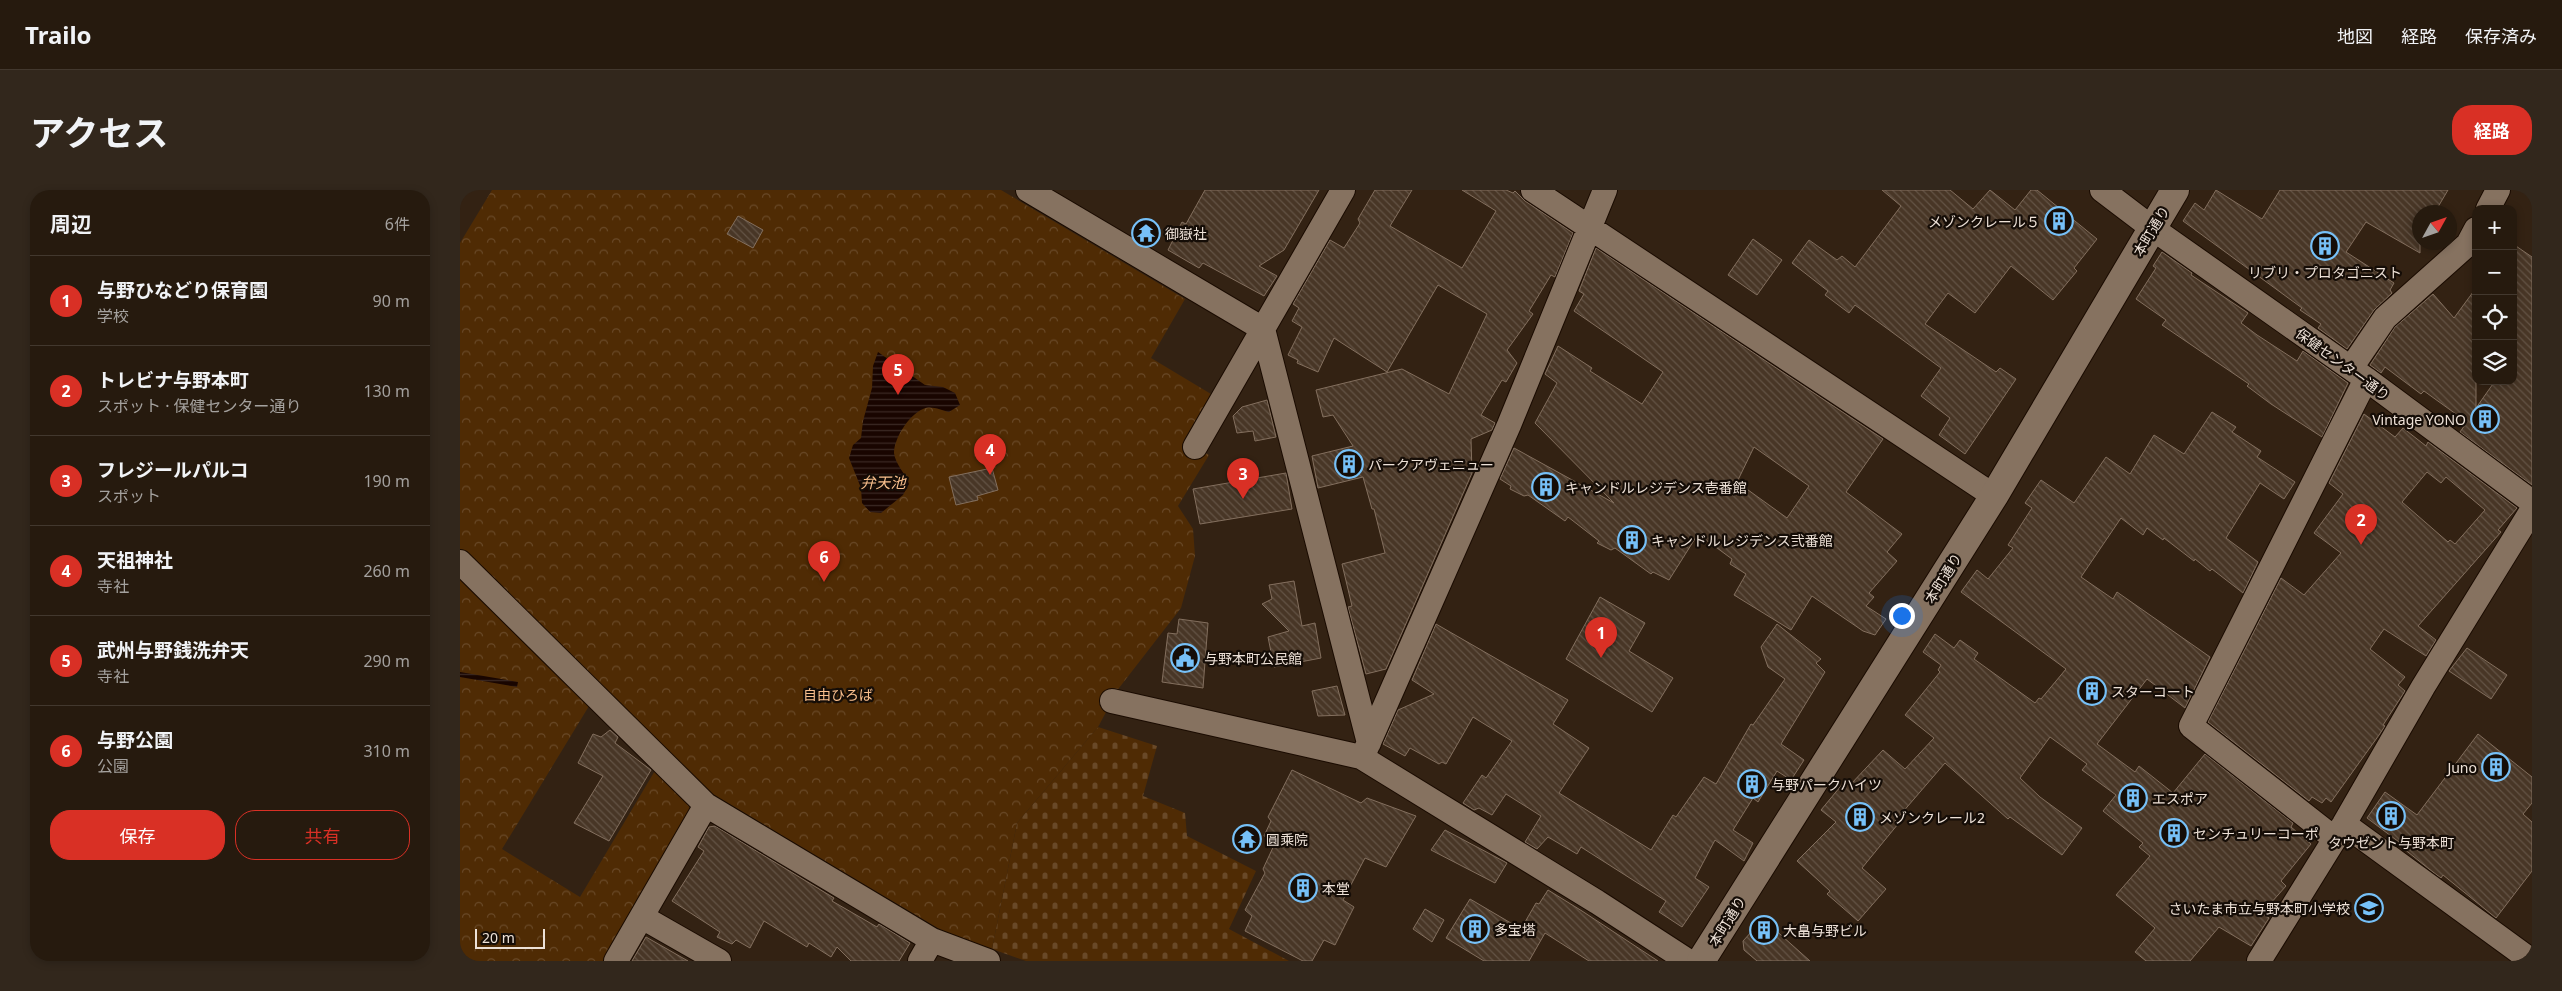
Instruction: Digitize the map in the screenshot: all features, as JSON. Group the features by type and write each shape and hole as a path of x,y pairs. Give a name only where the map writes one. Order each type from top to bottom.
{"main road":[{"name":"本町通り","path":"1701,961 1994,496 2175,190"}],"street":[{"path":"1028,190 1263,329 1365,750"},
{"path":"1195,447 1343,190"},
{"path":"1533,190 1590,226 1994,496"},
{"path":"1365,750 1509,425 1605,190"},
{"name":"保健センター通り","path":"2102,190 2532,502"},
{"path":"2490,205 2498,190"},
{"path":"2472,236 2468,244 2384,318 2191,726 2339,832 2532,961"},
{"path":"2259,961 2339,832 2423,687 2532,510"},
{"path":"460,562 706,806 932,940 988,961"},
{"path":"1112,701 1365,750 1688,961"},
{"path":"616,961 706,806"},
{"path":"642,917 719,961"},
{"path":"920,961 932,940"}],"green space":[{"name":"自由ひろば","path":"492,190 1001,190 1185,299 1151,358 1211,394 1184,440 1209,455 1178,506 1193,529 1195,556 1181,608 1119,688 1098,727 1017,823 992,949 946,933 711,793 609,694 589,706 502,849 580,897 656,769 689,804 690,814 605,961 460,961 460,243"},
{"path":"1098,727 1157,746 1143,796 1185,813 1187,836 1256,871 1229,929 1289,961 1026,961 992,949 1017,823"}],"water":[{"name":"弁天池","path":"878,352 925,385 943,387 955,393 960,405 949,412 933,408 923,409 913,416 903,428 899,434 894,453 896,461 909,484 903,495 881,513 870,512 862,503 861,488 849,458 853,445 861,438 863,421 872,388 873,366"},
{"path":"460,672 518,682 517,687 460,677"}],"building":[{"path":"1205,190 1319,190 1284,250 1259,266 1277,276 1264,296 1203,263 1199,268 1168,250 1182,222 1186,224"},
{"path":"1375,190 1412,190 1390,226 1462,268 1496,211 1462,190 1506,190 1513,193 1515,191 1525,201 1573,233 1555,277 1551,275 1529,311 1533,314 1507,350 1517,363 1506,382 1502,380 1481,415 1495,423 1492,430 1471,439 1472,473 1386,669 1366,674 1348,607 1352,606 1342,564 1385,553 1374,509 1372,509 1363,477 1318,488 1312,456 1353,446 1333,415 1323,417 1316,390 1402,369 1449,394 1487,314 1438,285 1387,372 1334,338 1318,372 1297,363 1298,360 1288,355 1302,327 1292,321 1299,308 1293,304 1330,240 1344,248 1360,223 1358,219"},
{"path":"1882,190 1950,190 1973,209 1990,190 2015,210 2031,190 2037,190 2097,239 2074,268 2077,271 2053,300 2011,266 1975,313 1948,293 1925,324 1996,372 2000,368 2016,379 1965,454 1939,435 1950,418 1921,396 1941,368 1855,305 1849,313 1825,295 1828,291 1792,263 1809,240 1837,260 1842,256 1855,267 1901,206"},
{"path":"2216,190 2262,219 2280,190 2448,190 2439,205 2412,205 2412,248 2366,222 2346,252 2394,283 2390,290 2392,293 2374,310 2347,349 2318,328 2321,324 2300,310 2302,308 2183,221 2195,203 2204,210"},
{"path":"738,216 763,230 753,248 727,234"},
{"path":"1753,239 1782,260 1757,295 1728,275"},
{"path":"2517,247 2532,257 2532,485 2460,432 2467,422 2424,391 2421,394 2385,367 2381,373 2370,365 2395,327 2433,294 2454,318 2472,293 2472,385 2476,385 2476,408 2492,385 2517,385"},
{"path":"1596,248 1883,439 1846,492 1902,534 1887,552 1897,561 1869,593 1874,597 1866,606 1886,619 1875,635 1863,631 1812,596 1791,630 1734,595 1746,574 1730,564 1732,559 1698,534 1669,580 1653,572 1651,574 1615,548 1611,550 1597,543 1599,541 1568,517 1565,521 1528,495 1524,496 1510,489 1511,486 1500,479 1514,448 1614,503 1535,423 1557,383 1545,374 1558,346 1592,368 1590,371 1642,404 1663,372 1574,311 1584,294 1579,291","holes":["1754,447 1809,486 1787,518 1737,482"]},
{"path":"2162,252 2192,273 2191,275 2248,313 2241,323 2257,335 2297,361 2303,351 2348,383 2322,437 2271,404 2247,386 2249,384 2162,325 2166,320 2136,299 2156,268 2153,266"},
{"path":"1267,400 1276,437 1255,441 1253,431 1237,433 1233,416 1242,407"},
{"path":"2212,412 2236,427 2232,432 2261,451 2257,457 2295,482 2284,499 2260,483 2226,538 2258,562 2243,593 2212,569 2210,571 2195,559 2194,561 2164,538 2163,540 2147,528 2143,535 2121,518 2081,577 2113,599 2117,592 2210,657 2185,708 2147,679 2097,744 2135,772 2139,766 2173,793 2205,754 2293,823 2291,827 2311,844 2281,881 2286,886 2262,913 2269,918 2251,946 2219,927 2190,961 2146,961 2135,952 2155,928 2116,895 2150,856 2139,847 2143,843 2103,811 2116,795 2082,770 2087,764 2050,737 2020,778 2040,797 2082,828 2062,855 2010,817 2008,819 1945,763 1895,821 1898,824 1862,868 1886,889 1858,921 1827,894 1830,891 1797,861 1836,822 1821,810 1845,781 1850,785 1883,750 1905,769 1934,738 1905,715 1940,672 1938,670 1941,665 1923,652 1935,634 1954,648 1960,640 1978,653 1974,659 2035,703 2039,698 2041,699 2066,669 1961,592 1977,570 1988,579 2013,548 2008,545 2032,508 2025,503 2041,480 2074,503 2106,457 2130,474 2154,435 2184,454"},
{"path":"2364,414 2395,437 2403,428 2426,446 2428,442 2517,508 2498,530 2501,532 2418,626 2436,640 2426,656 2384,629 2370,649 2405,677 2398,685 2405,691 2383,725 2385,726 2379,735 2331,802 2326,798 2322,803 2312,797 2309,801 2208,722 2281,578 2304,595 2341,553 2314,533 2343,494 2329,483","holes":["2427,472 2441,483 2446,477 2485,510 2455,544 2450,540 2448,542 2402,502"]},
{"path":"992,468 998,490 977,496 978,500 956,505 949,477"},
{"path":"1286,473 1292,509 1200,524 1193,489"},
{"path":"1294,581 1302,626 1315,623 1321,658 1274,667 1268,637 1289,631 1262,604 1272,599 1269,585"},
{"path":"1600,597 1645,623 1629,651 1673,678 1652,712 1566,659"},
{"name":"与野本町公民館","path":"1179,619 1208,623 1203,688 1162,682 1168,633 1177,634"},
{"path":"1436,624 1568,700 1553,724 1589,748 1559,793 1651,850 1673,815 1676,817 1704,777 1716,784 1751,724 1753,725 1785,679 1768,667 1761,647 1777,624 1821,659 1816,663 1825,672 1781,744 1804,760 1791,780 1777,771 1758,802 1753,798 1733,830 1753,843 1744,861 1715,840 1695,878 1709,887 1682,927 1659,912 1666,901 1581,847 1577,854 1548,837 1537,849 1525,842 1541,816 1506,794 1492,815 1479,808 1474,810 1463,803 1482,775 1486,778 1512,741 1473,717 1446,764 1442,762 1439,764 1410,748 1405,756 1383,744 1398,710 1434,694 1412,680"},
{"path":"2467,648 2507,675 2491,699 2449,671"},
{"path":"1337,686 1345,715 1318,716 1312,691"},
{"path":"610,730 618,737 615,743 651,770 609,841 574,823 603,776 578,763 593,734 601,737"},
{"path":"2478,734 2532,777 2532,803 2523,814 2532,822 2532,871 2496,918 2443,875 2441,878 2429,869 2398,844 2399,842 2367,818 2385,792 2417,815"},
{"path":"1292,770 1361,803 1367,798 1416,816 1386,867 1365,858 1343,900 1354,907 1335,945 1324,940 1312,961 1303,961 1245,931 1252,916 1245,910 1265,873 1263,869 1276,841 1264,836 1271,821 1268,817"},
{"path":"715,826 834,898 832,901 877,927 879,924 910,943 899,961 851,961 837,947 831,957 809,943 807,947 764,921 750,948 736,940 732,944 717,937 720,932 672,901 704,851 698,847 709,827"},
{"path":"1445,830 1507,863 1495,883 1431,850"},
{"path":"1548,890 1658,961 1589,961 1545,933 1529,961 1484,961 1446,938 1470,899 1521,929 1536,903 1539,904"},
{"path":"1425,909 1444,920 1432,942 1413,929"},
{"name":"大畠与野ビル","path":"1763,919 1810,961 1757,961 1744,950 1743,941"},
{"path":"646,937 688,961 632,961"}],"place":[{"name":"メゾンクレール５","path":"2059,221"},
{"name":"御嶽社","path":"1146,233"},
{"name":"リブリ・プロタゴニスト","path":"2325,246"},
{"name":"武州与野銭洗弁天","path":"898,395"},
{"name":"Vintage YONO","path":"2485,419"},
{"name":"パークアヴェニュー","path":"1349,464"},
{"name":"天祖神社","path":"990,475"},
{"name":"キャンドルレジデンス壱番館","path":"1546,487"},
{"name":"フレジールパルコ","path":"1243,499"},
{"name":"キャンドルレジデンス弐番館","path":"1632,540"},
{"name":"トレビナ与野本町","path":"2361,545"},
{"name":"与野公園","path":"824,582"},
{"name":"与野本町公民館","path":"1185,658"},
{"name":"与野ひなどり保育園","path":"1601,658"},
{"name":"スターコート","path":"2092,691"},
{"name":"Juno","path":"2496,767"},
{"name":"与野パークハイツ","path":"1752,784"},
{"name":"エスポア","path":"2133,798"},
{"name":"タウゼント与野本町","path":"2391,816"},
{"name":"メゾンクレール2","path":"1860,817"},
{"name":"センチュリーコーポ","path":"2174,833"},
{"name":"圓乘院","path":"1247,839"},
{"name":"本堂","path":"1303,888"},
{"name":"さいたま市立与野本町小学校","path":"2369,908"},
{"name":"多宝塔","path":"1475,929"},
{"name":"大畠与野ビル","path":"1764,930"}]}
